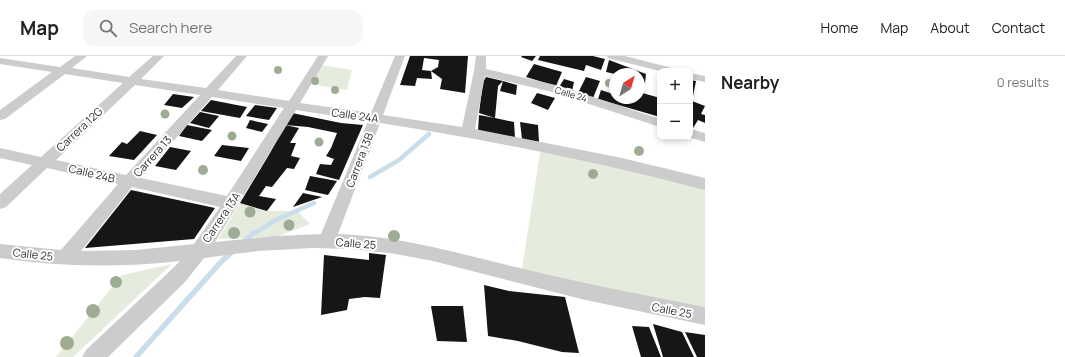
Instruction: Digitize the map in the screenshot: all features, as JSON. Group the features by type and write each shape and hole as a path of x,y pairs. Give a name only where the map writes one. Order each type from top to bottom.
{"street":[{"path":"0,116 82,56"},
{"name":"Carrera 12G","path":"0,203 131,81 160,56"},
{"name":"Carrera 13","path":"65,258 130,181 242,56"},
{"name":"Carrera 13A","path":"93,357 178,276 199,251 231,203 323,56"},
{"name":"Carrera 13B","path":"327,241 400,56"},
{"path":"468,132 480,71 480,56"},
{"path":"612,56 660,68"},
{"name":"Calle 24A","path":"3,60 292,106 468,132 622,163 705,184"},
{"name":"Calle 24","path":"480,71 556,89 657,122"},
{"path":"693,77 705,79"},
{"path":"693,134 705,138"},
{"name":"Calle 24B","path":"0,153 231,203"},
{"name":"Calle 25","path":"0,251 65,258 108,259 266,244 327,241 370,243 422,251 540,281 705,316"}],"green space":[{"path":"322,65 352,70 347,90 310,84"},
{"path":"541,147 705,185 705,313 521,275"},
{"path":"240,203 267,211 297,211 310,224 276,237 218,239"},
{"path":"172,264 73,357 56,357 122,275"}],"building":[{"path":"410,56 468,56 465,93 440,89 442,79 431,71 432,79 417,78 415,86 400,85","holes":["424,58 439,60 438,67 431,71 422,70"]},
{"path":"536,56 532,61 521,57"},
{"path":"540,56 593,56 605,59 601,70 586,65 584,71 538,60"},
{"path":"609,60 630,68 609,68 609,73 606,72"},
{"path":"534,64 562,72 556,86 526,77"},
{"path":"486,77 503,81 498,86 495,118 479,113 483,82"},
{"path":"586,77 600,81 593,98 578,93"},
{"path":"564,79 574,82 572,91 559,87"},
{"path":"693,80 696,81 693,96"},
{"path":"503,81 517,85 516,95 500,91"},
{"path":"601,90 609,93 609,102 598,99"},
{"path":"537,93 555,98 548,110 531,103"},
{"path":"173,94 194,97 182,108 164,105"},
{"path":"645,94 657,97 657,116 615,104 645,104"},
{"path":"211,100 247,107 240,118 201,111"},
{"path":"693,101 705,106 701,114 705,115 705,123 698,120 693,128"},
{"path":"255,105 277,108 269,120 246,116"},
{"path":"200,112 219,116 209,128 190,123"},
{"path":"292,113 341,123 363,125 339,180 316,174 320,164 331,165 334,159 326,156 337,133 308,127 285,125"},
{"path":"479,115 514,122 515,138 478,131"},
{"path":"250,120 268,124 262,132 246,128"},
{"path":"520,122 538,125 539,142 522,139"},
{"path":"187,125 212,130 202,141 179,136"},
{"path":"285,125 299,128 290,143 296,143 291,156 300,158 294,169 287,168 272,187 266,186 259,196 276,199 267,211 240,203 270,153"},
{"path":"140,131 157,135 134,160 109,156 122,142 127,144"},
{"path":"222,145 249,148 241,161 214,156"},
{"path":"170,147 191,151 176,170 155,166"},
{"path":"310,176 337,181 328,195 305,190"},
{"path":"131,190 215,208 194,239 85,248"},
{"path":"303,193 322,197 293,207"},
{"path":"369,253 386,255 380,298 365,297 349,299 347,310 321,315 324,255 369,260"},
{"path":"484,285 509,291 565,297 579,353 562,352 518,341 488,336"},
{"path":"431,306 463,306 467,342 437,341"},
{"path":"653,324 682,332 694,357 663,357"},
{"path":"632,326 649,327 661,357 641,357"},
{"path":"685,332 705,335 705,357 697,357"}],"waterway":[{"path":"370,177 399,160 429,134 427,135"},
{"path":"253,234 276,220 314,203"},
{"path":"242,243 254,233"},
{"path":"136,357 220,263 234,250"}]}
